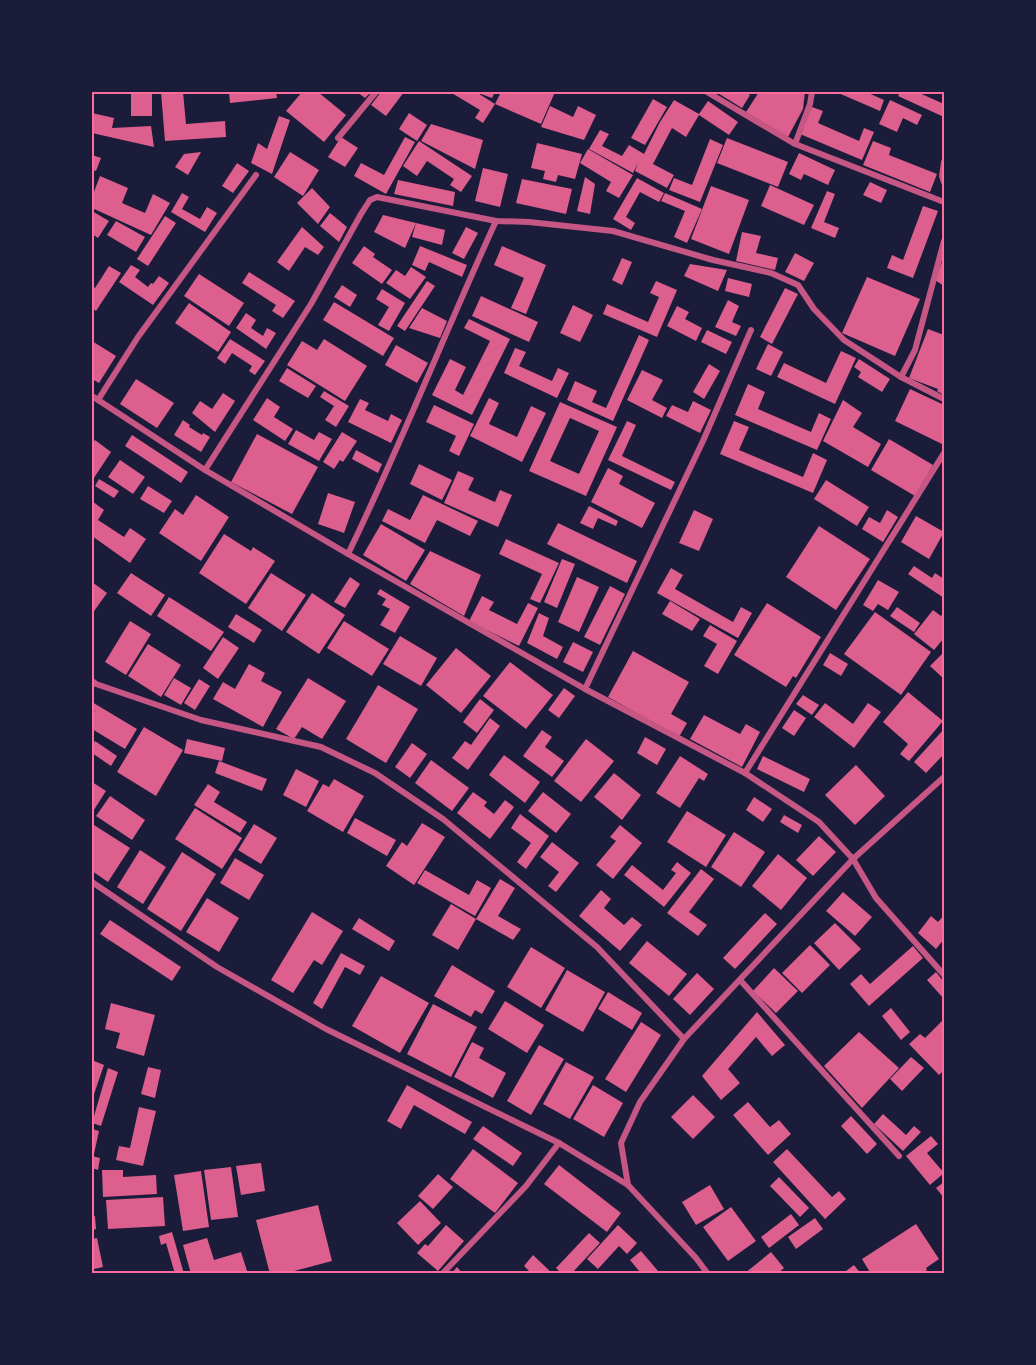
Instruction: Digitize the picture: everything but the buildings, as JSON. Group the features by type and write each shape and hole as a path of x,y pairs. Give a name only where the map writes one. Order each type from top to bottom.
{"street":[{"path":"338,138 376,92"},
{"path":"707,92 795,144 945,202"},
{"path":"795,144 810,104 812,92"},
{"path":"944,179 945,162"},
{"path":"98,400 138,338 256,175"},
{"path":"205,470 311,304 361,214 370,200 377,197 496,221 529,222 613,231 713,260 771,273 798,285 814,309 844,340 900,377 945,399"},
{"path":"348,554 378,493 459,301 496,221"},
{"path":"900,377 915,350 945,241"},
{"path":"585,689 703,441 751,330"},
{"path":"92,396 205,470 348,554 585,689 745,773 819,822 853,859 876,898 945,975"},
{"path":"745,773 945,453"},
{"path":"92,681 201,720 321,747 375,773 444,819 597,947 684,1039"},
{"path":"628,1185 621,1143 640,1102 684,1039 853,859 945,777"},
{"path":"92,882 217,967 326,1029 559,1143 628,1185 708,1274"},
{"path":"740,980 899,1156"},
{"path":"444,1273 526,1186 559,1143"}]}
